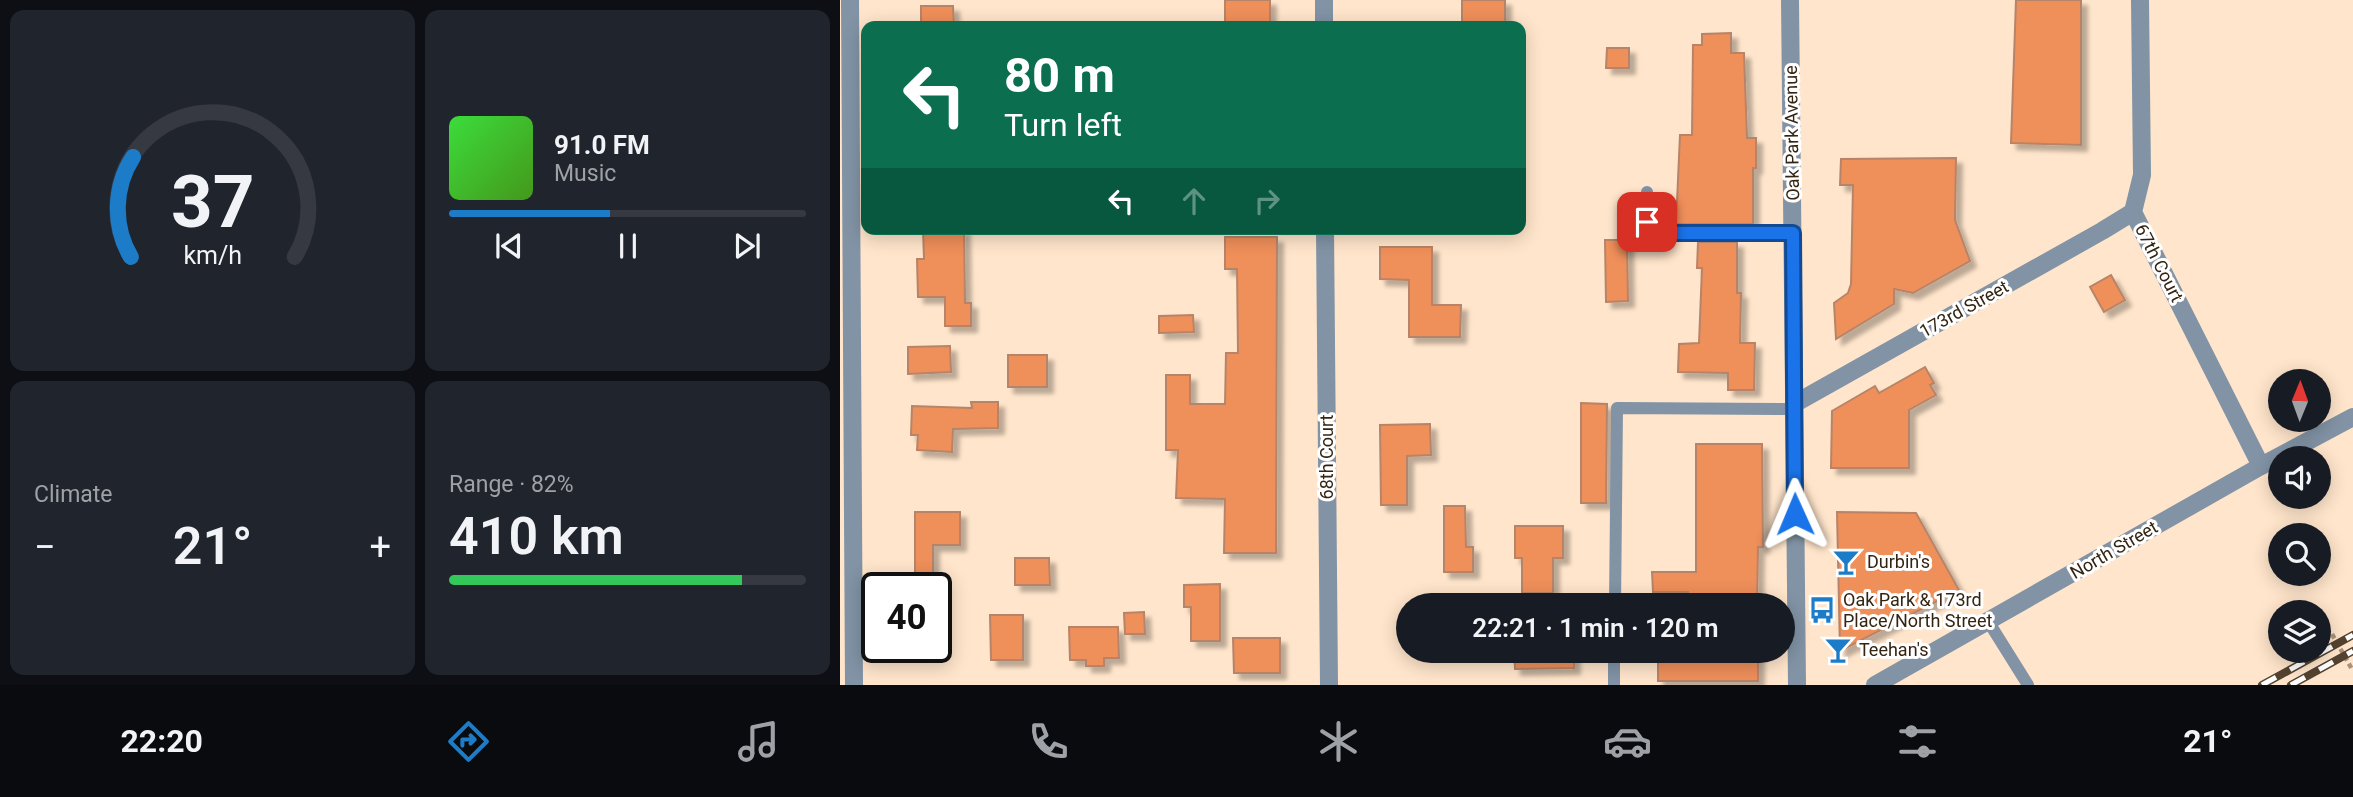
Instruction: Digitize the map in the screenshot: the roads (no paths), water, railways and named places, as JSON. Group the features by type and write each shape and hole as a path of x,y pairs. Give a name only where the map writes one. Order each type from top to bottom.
{"street":[{"path":"850,0 846,508 854,685"},
{"path":"1324,0 1324,21"},
{"name":"Oak Park Avenue","path":"1790,0 1797,685"},
{"name":"67th Court","path":"2140,0 2142,175 2133,212 2261,466"},
{"name":"173rd Street","path":"1794,406 2133,212"},
{"name":"68th Court","path":"1325,235 1329,685"},
{"name":"North Street","path":"1875,685 2261,466 2353,417"}],"lane":[{"path":"1647,192 1647,222 1668,233 1793,233"},
{"path":"1615,593 1617,408 1794,406"},
{"path":"1989,621 2028,685"},
{"path":"1614,663 1614,685"}],"railway":[{"path":"2262,685 2353,635"},
{"path":"2291,685 2353,651"}],"place":[{"name":"Durbin's","path":"1846,562"},
{"name":"Oak Park & 173rd Place/North Street","path":"1822,610"},
{"name":"Teehan's","path":"1838,650"}]}
